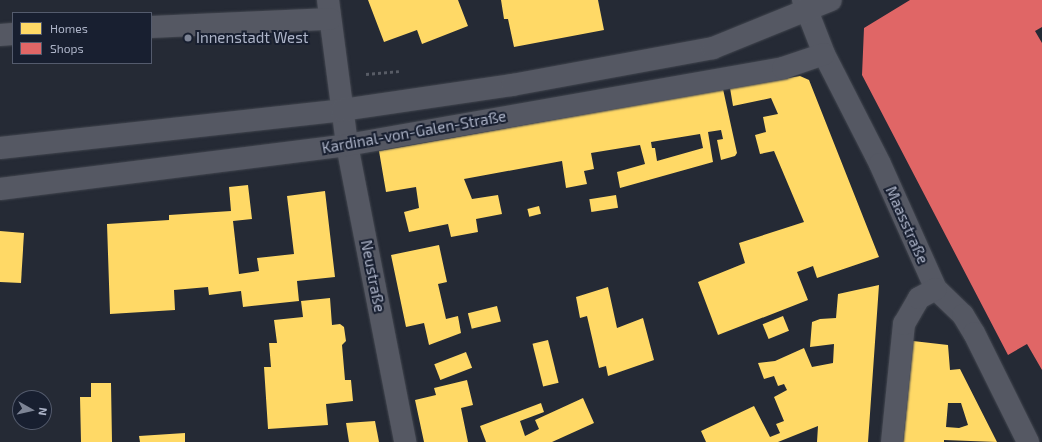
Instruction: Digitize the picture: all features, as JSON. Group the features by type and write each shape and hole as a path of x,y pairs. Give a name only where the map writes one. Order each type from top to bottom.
{"street":[{"name":"Kardinal-von-Galen-Straße","path":"0,148 342,110 512,85 713,48 809,3 831,0"},
{"name":"Maasstraße","path":"809,3 824,54 880,164 936,289"},
{"name":"Neustraße","path":"329,10 347,145 405,442"},
{"path":"152,28 329,10"},
{"path":"0,34 12,34"},
{"name":"Kardinal-von-Galen-Straße","path":"0,189 347,145 784,68 824,54"},
{"path":"892,442 904,324 919,298 936,289 963,315 974,333 1028,442"}],"building: Homes":[{"path":"368,0 458,0 468,26 422,44 417,30 384,42"},
{"path":"501,0 598,0 604,30 514,47 508,19 504,19"},
{"path":"800,76 809,80 879,257 817,278 813,266 797,272 808,300 718,335 698,282 745,263 739,243 804,222 774,151 760,154 755,135 766,132 763,117 778,114 771,98 733,106 730,88"},
{"path":"723,89 737,153 735,156 721,160 717,140 723,139 721,130 708,132 713,162 620,188 617,172 645,164 640,145 591,153 594,169 584,171 587,184 566,188 562,161 464,179 472,199 498,195 502,214 476,219 478,232 451,237 448,224 409,232 404,212 419,208 416,187 386,192 379,151","holes":["700,134 703,148 657,161 655,148 652,148 651,142"]},
{"path":"248,185 252,219 233,221 239,274 259,271 257,258 294,254 287,196 325,191 335,277 297,281 299,301 243,307 241,291 209,295 208,287 174,290 175,310 110,314 107,224 169,220 169,215 231,211 229,187"},
{"path":"616,195 618,208 591,212 589,199"},
{"path":"539,206 541,214 529,217 527,209"},
{"path":"0,231 24,233 21,283 0,282"},
{"path":"439,245 447,282 438,284 446,319 458,316 461,333 429,345 424,323 406,327 391,255"},
{"path":"879,285 868,442 817,442 818,426 778,442 706,442 701,431 754,406 770,437 780,433 776,424 784,421 774,397 787,390 784,384 778,386 774,376 764,379 758,363 775,361 804,348 812,367 833,363 834,344 810,347 812,322 820,319 836,318 838,294"},
{"path":"608,287 617,328 643,318 654,360 608,376 606,366 599,368 587,316 580,318 576,297"},
{"path":"330,298 332,325 340,324 344,327 346,341 342,345 345,380 351,380 353,401 326,404 328,425 268,429 264,367 271,367 269,343 277,343 274,320 303,317 301,301"},
{"path":"497,306 501,322 472,329 468,313"},
{"path":"783,316 789,331 769,339 763,324"},
{"path":"548,340 559,383 543,387 532,344"},
{"path":"913,341 948,345 950,370 960,369 997,442 944,440 944,442 903,442","holes":["948,403 961,403 968,425 959,428 946,427"]},
{"path":"466,352 472,368 440,380 434,364"},
{"path":"467,380 473,405 461,408 468,442 424,442 415,400 436,395 434,388"},
{"path":"91,383 111,383 112,442 81,442 80,397 91,397"},
{"path":"583,398 594,423 552,442 486,442 480,426 541,403 544,412 520,421 525,436 539,429 535,420"},
{"path":"375,421 379,442 349,442 346,423"},
{"path":"185,433 185,442 140,442 139,436"}],"building: Shops":[{"path":"910,0 1042,0 1042,27 1035,31 1042,43 1042,370 1027,344 1008,355 862,75 864,28"}],"place":[{"name":"Innenstadt West","path":"188,38"}]}
